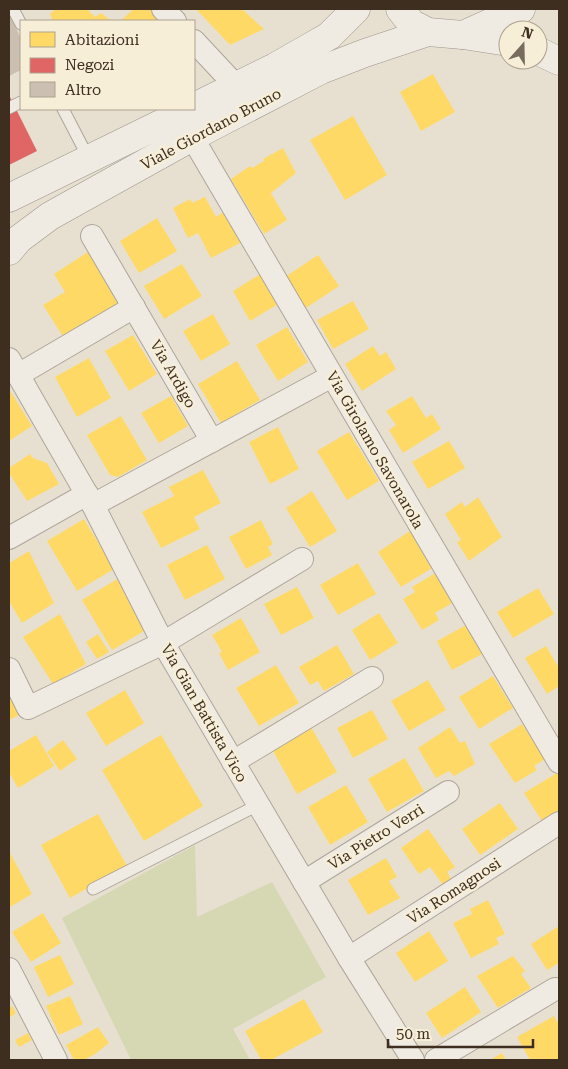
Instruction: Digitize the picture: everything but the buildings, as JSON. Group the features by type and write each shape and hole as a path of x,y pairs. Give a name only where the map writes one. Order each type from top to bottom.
{"main road":[{"name":"Viale Giordano Bruno","path":"195,106 276,67 329,36 356,9"},
{"name":"Viale Giordano Bruno","path":"400,9 411,23 428,32 463,35 521,9"},
{"name":"Viale Giordano Bruno","path":"9,251 19,239 50,216 192,137 322,70 428,32"},
{"path":"463,35 498,40"},
{"name":"Viale Giordano Bruno","path":"9,198 188,110"}],"street":[{"path":"163,9 174,20"},
{"path":"195,42 236,86"},
{"name":"Via Girolamo Savonarola","path":"192,137 559,762"},
{"name":"Via Ardigo","path":"92,236 212,441"},
{"path":"14,367 134,307"},
{"name":"Via Gian Battista Vico","path":"14,367 90,500 163,643 349,958 413,1060"},
{"path":"9,538 212,441 332,376"},
{"path":"9,669 28,708 163,643 302,559"},
{"path":"232,762 372,678"},
{"name":"Via Pietro Verri","path":"304,882 448,792"},
{"name":"Via Romagnosi","path":"349,958 559,823"},
{"path":"9,970 56,1060"},
{"path":"436,1060 555,989"}],"lane":[{"path":"13,9 20,22"},
{"path":"64,110 88,159"},
{"path":"93,889 258,805"}],"green space":[{"path":"195,845 197,917 272,882 326,977 233,1029 250,1060 131,1060 62,918"}]}
